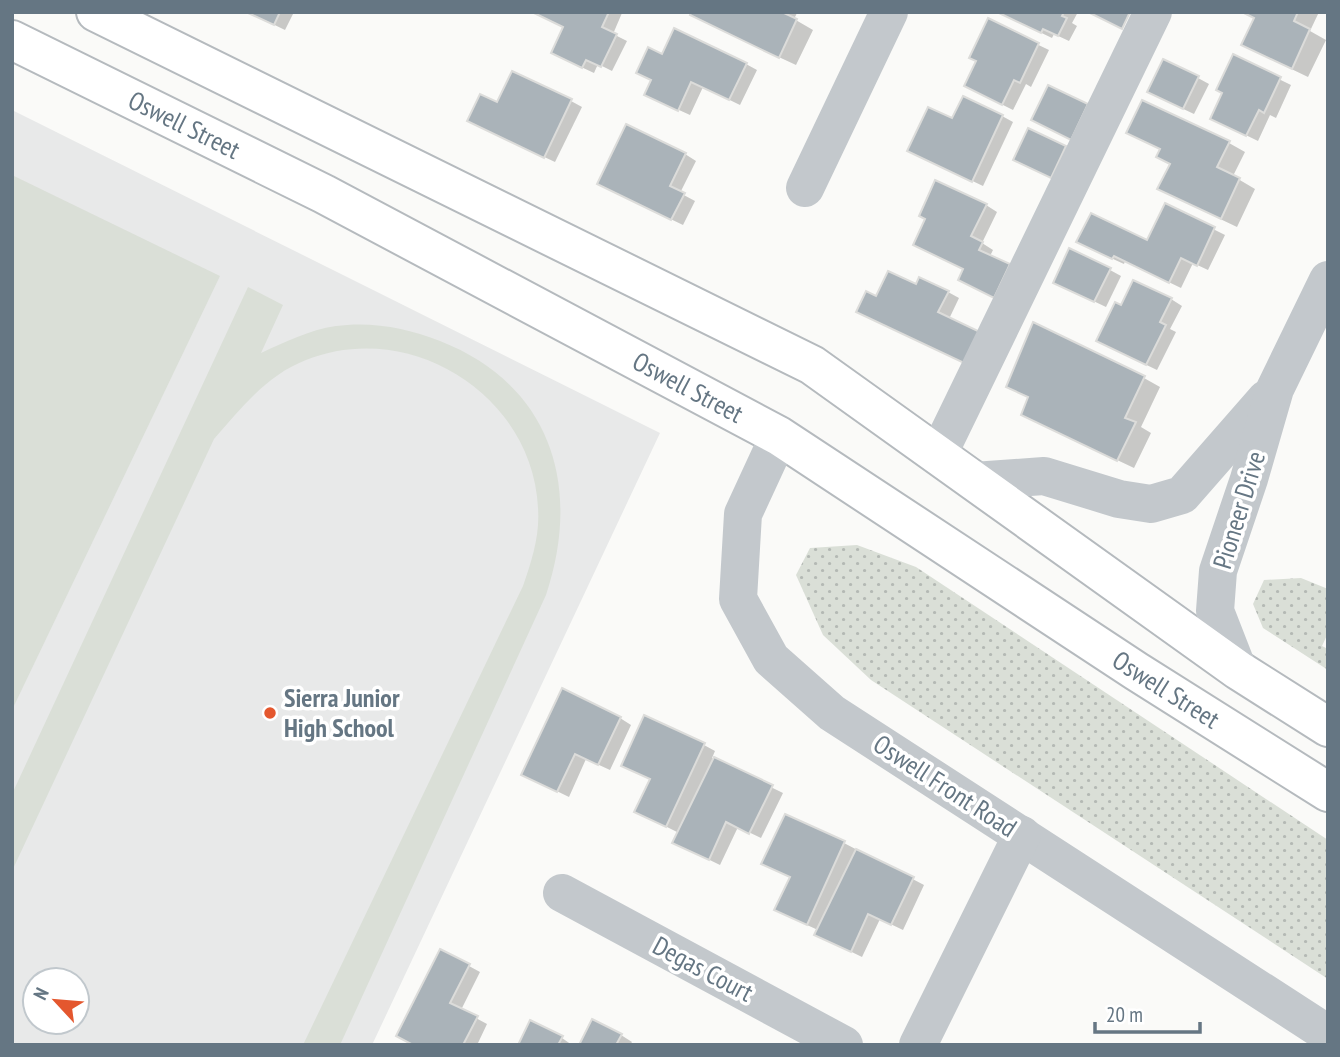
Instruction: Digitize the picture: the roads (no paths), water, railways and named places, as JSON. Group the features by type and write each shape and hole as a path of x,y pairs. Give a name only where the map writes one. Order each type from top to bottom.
{"main road":[{"path":"96,12 812,365 1238,670 1328,727"},
{"name":"Oswell Street","path":"12,40 324,194 779,436 1136,671 1328,792"}],"street":[{"path":"805,188 889,12"},
{"path":"938,455 1153,12"},
{"name":"Pioneer Drive","path":"974,481 1044,476 1119,499 1151,504 1181,495 1202,475 1275,389 1320,318 1328,280"},
{"name":"Pioneer Drive","path":"1238,670 1215,611 1218,571 1275,389"},
{"name":"Oswell Front Road","path":"779,436 743,514 738,599 771,659 832,713 1328,1034"},
{"path":"918,1045 1022,835"},
{"name":"Degas Court","path":"562,893 845,1045"}],"place":[{"name":"Sierra Junior High School","path":"270,713"}]}
